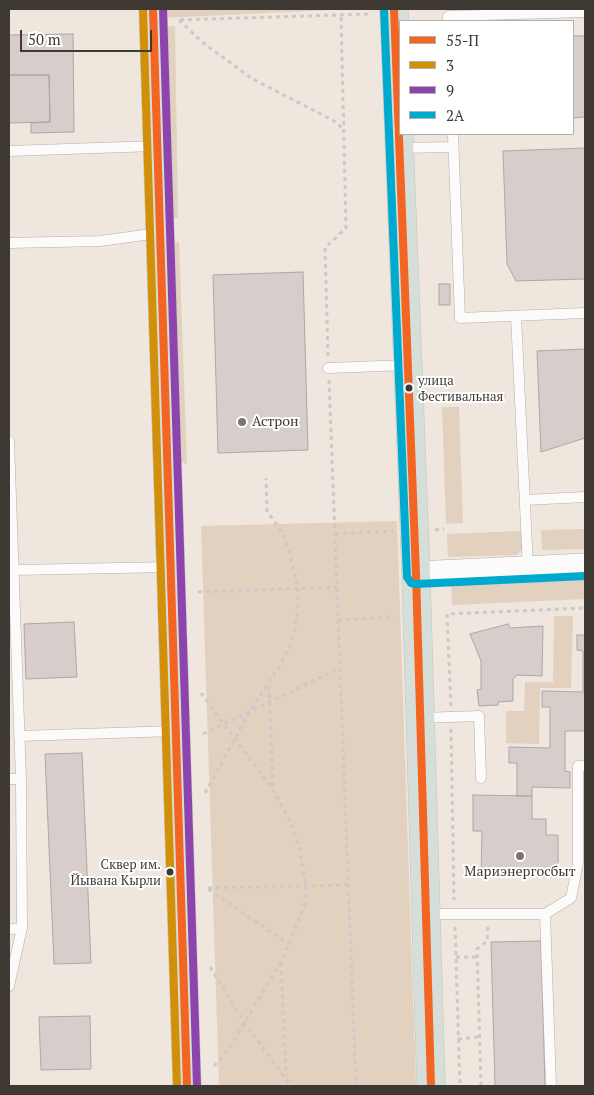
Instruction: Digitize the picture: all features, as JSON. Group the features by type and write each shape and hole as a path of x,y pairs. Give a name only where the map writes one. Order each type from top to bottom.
{"main road":[{"path":"152,9 188,1086"},
{"path":"382,11 400,148 432,1086"}],"street":[{"path":"416,574 585,566"}],"lane":[{"path":"448,20 448,16 585,12"},
{"path":"453,135 460,318 585,313"},
{"path":"9,150 156,146"},
{"path":"400,148 453,147"},
{"path":"9,243 100,241 160,233"},
{"path":"516,316 528,569"},
{"path":"328,368 408,365"},
{"path":"9,441 10,530 14,570 21,779 22,928 9,986"},
{"path":"525,500 585,497"},
{"path":"14,570 171,567"},
{"path":"420,718 479,716 481,778"},
{"path":"19,736 176,731"},
{"path":"426,914 545,914 571,898 578,863 578,766 585,766"},
{"path":"9,779 21,779"},
{"path":"545,914 551,1086"},
{"path":"9,928 22,928"}],"path":[{"path":"344,130 336,122 251,78 202,42 179,20 341,15 382,11"},
{"path":"341,15 346,228 325,248 356,1086"},
{"path":"439,397 520,394"},
{"path":"204,793 250,711 269,685 289,648 295,629 298,589 282,532 267,511 266,478"},
{"path":"335,534 444,530"},
{"path":"198,592 337,587"},
{"path":"460,1086 447,614 585,608"},
{"path":"203,734 340,668"},
{"path":"269,685 273,790"},
{"path":"201,693 273,790 289,819 299,847 306,886 306,900 281,962 228,1050 214,1066"},
{"path":"289,944 208,888 349,885"},
{"path":"481,1086 477,948 488,941 488,914"},
{"path":"456,957 477,957"},
{"path":"281,962 286,1078"},
{"path":"210,967 244,1022 291,1086"},
{"path":"458,1039 479,1038"}],"shaded area":[{"path":"163,9 354,9 161,18"},
{"path":"162,26 175,26 178,218 166,218"},
{"path":"179,242 187,465 175,458 167,243"},
{"path":"442,407 459,407 463,523 446,524"},
{"path":"397,521 416,1086 219,1086 201,526"},
{"path":"585,529 585,549 542,550 541,530"},
{"path":"521,531 525,536 523,548 517,555 448,557 447,534"},
{"path":"585,575 585,599 452,605 451,581"},
{"path":"554,616 573,616 571,688 540,688 539,744 506,743 506,711 524,711 525,682 553,682"}],"building":[{"path":"73,34 74,132 31,133 31,123 50,122 49,75 9,75 9,35"},
{"path":"574,36 585,36 585,117 574,118"},
{"path":"9,75 49,75 50,122 9,123"},
{"path":"585,148 585,279 516,281 507,264 503,151"},
{"path":"303,272 308,450 218,453 213,275"},
{"path":"439,284 450,284 450,305 439,305"},
{"path":"585,349 585,438 541,452 537,351"},
{"path":"74,622 77,677 26,679 24,624"},
{"path":"508,624 510,628 543,626 542,676 517,675 513,679 513,701 498,702 498,705 479,706 477,690 481,689 481,661 470,634"},
{"path":"577,635 585,635 585,731 565,731 565,771 570,772 570,788 532,787 532,796 517,796 517,763 509,763 509,747 550,748 550,707 542,707 542,691 583,692 583,651 577,650"},
{"path":"82,753 91,963 54,964 45,754"},
{"name":"Мариэнергосбыт","path":"473,795 532,796 532,819 546,819 546,835 558,835 558,877 481,876 482,831 473,831"},
{"path":"541,941 545,1086 495,1086 491,942"},
{"path":"90,1016 91,1069 41,1070 39,1017"}],"transit line":[{"name":"3","path":"143,9 177,1086"},
{"name":"55-П","path":"153,9 187,1086"},
{"name":"9","path":"163,9 197,1086"},
{"name":"2А","path":"384,9 407,577 411,583 416,584 585,576"},
{"name":"55-П","path":"394,9 416,574 431,1086"}],"place":[{"name":"улица Фестивальная","path":"409,388"},
{"name":"Астрон","path":"242,422"},
{"name":"Мариэнергосбыт","path":"520,856"},
{"name":"Сквер им. Йывана Кырли","path":"170,872"}]}
